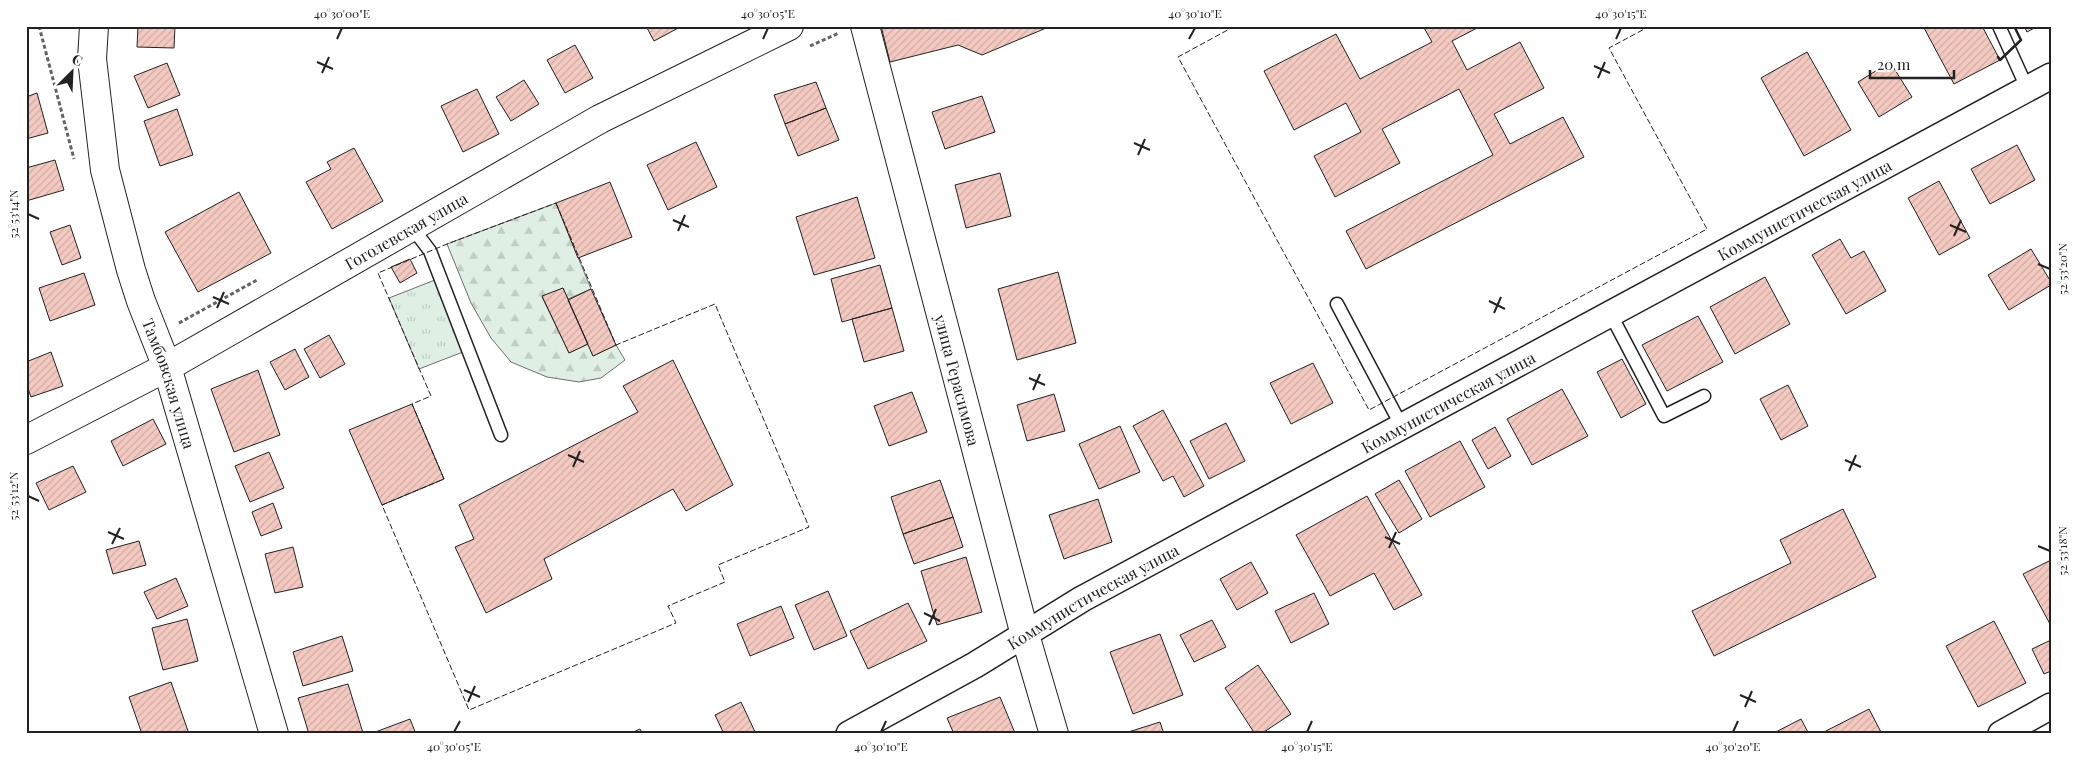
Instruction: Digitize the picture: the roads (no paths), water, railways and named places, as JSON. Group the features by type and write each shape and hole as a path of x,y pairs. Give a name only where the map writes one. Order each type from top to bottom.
{"main road":[{"name":"Тамбовская улица","path":"94,26 92,59 105,170 131,270 141,302 167,367 274,734"},
{"name":"Гоголевская улица","path":"26,440 167,367 600,119 789,26"},
{"name":"улица Герасимова","path":"866,26 1026,635 1054,734"}],"street":[{"name":"Коммунистическая улица","path":"849,734 975,665 1082,599 1401,425 2051,76"},
{"path":"2001,734 2051,706"}],"lane":[{"path":"1999,26 2027,88"},
{"path":"411,226 430,251 501,436"},
{"path":"1337,304 1401,425"},
{"path":"1610,313 1664,416 1704,396"}]}
